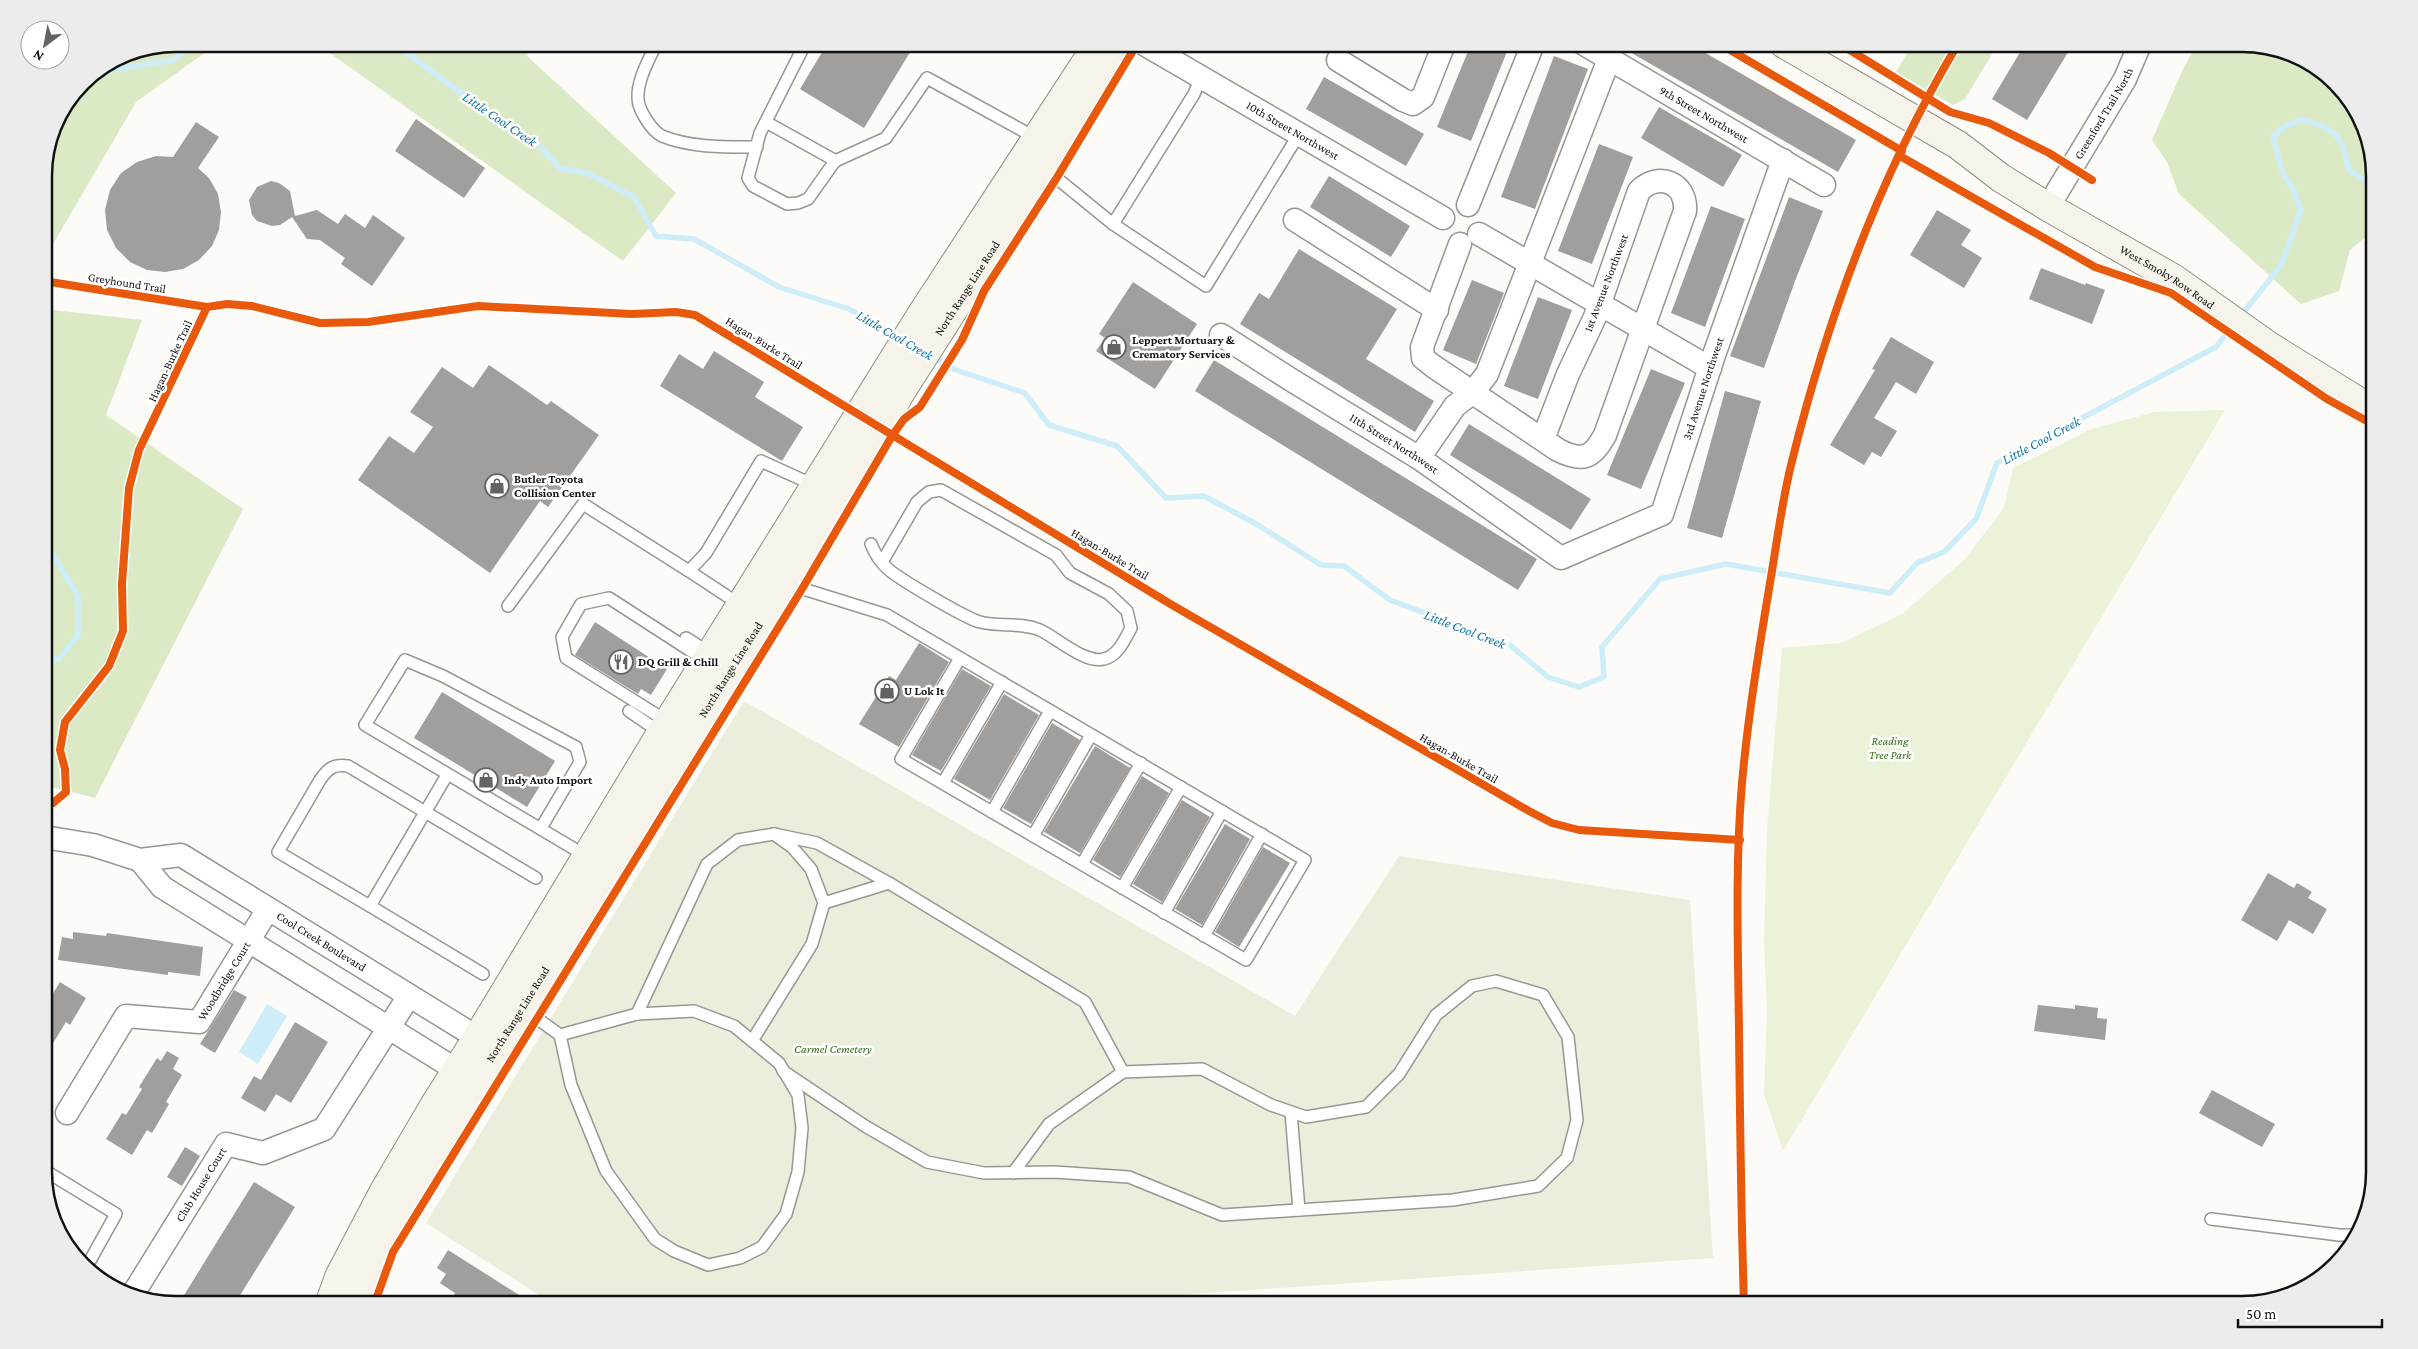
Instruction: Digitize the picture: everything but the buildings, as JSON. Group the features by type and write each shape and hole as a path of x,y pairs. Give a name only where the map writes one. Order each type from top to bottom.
{"main road":[{"name":"West Smoky Row Road","path":"1798,52 1958,146 2001,178 2052,199 2172,278 2204,291 2272,342 2365,405"},
{"name":"North Range Line Road","path":"1041,153 1094,53"},
{"name":"North Range Line Road","path":"774,578 816,486 890,388 1041,153 1117,53"},
{"name":"West Smoky Row Road","path":"2272,342 2365,387"},
{"name":"North Range Line Road","path":"332,1296 339,1277 384,1191 466,1076 774,578 881,430 890,388"},
{"name":"North Range Line Road","path":"486,1043 522,1007 598,863 665,727 720,663"},
{"name":"North Range Line Road","path":"356,1296 466,1076"}],"street":[{"path":"1338,60 1403,100 1413,104 1423,97 1441,52"},
{"path":"1468,205 1530,52"},
{"name":"9th Street Northwest","path":"1598,52 1824,185"},
{"name":"Greenford Trail North","path":"2052,199 2125,79 2137,52"},
{"name":"10th Street Northwest","path":"1159,53 1443,218"},
{"path":"1419,458 1454,406 1473,392 1487,374 1609,59"},
{"name":"3rd Avenue Northwest","path":"1561,558 1662,514 1710,368 1783,160"},
{"name":"1st Avenue Northwest","path":"1664,180 1672,183 1683,196 1685,211 1643,330 1605,435 1599,446 1586,457 1578,458 1568,455 1543,440 1568,374 1600,305 1639,191 1650,182 1664,180"},
{"path":"1543,440 1423,358 1422,347 1469,239 1481,229 1481,217 1474,207 1462,204 1451,207 1443,218 1442,227 1447,236 1469,239 1531,264 1710,368"},
{"path":"1295,220 1438,310"},
{"name":"11th Street Northwest","path":"1222,335 1419,458 1561,558"},
{"name":"Cool Creek Boulevard","path":"53,838 94,845 140,860 181,855 486,1043"},
{"path":"140,860 162,887 466,1076"},
{"name":"Woodbridge Court","path":"67,1113 126,1016 199,1022 268,909"},
{"name":"Club House Court","path":"136,1289 226,1144 263,1153 324,1129 409,996"}],"lane":[{"path":"652,53 643,76 638,99 644,116 661,135 688,142 726,148 757,147"},
{"path":"801,53 766,122 757,147 748,178 753,186 787,204 798,204 808,199 836,161 886,138 927,78 1041,153 1113,224 1206,286 1299,134"},
{"path":"1113,224 1194,94 1201,77"},
{"path":"766,122 836,161"},
{"path":"689,571 706,553 760,461 816,486"},
{"path":"870,544 882,562 888,569 978,622 1025,625 1040,630 1087,658 1105,659 1115,654 1131,628 1126,611 1108,594 1070,573 1056,555 941,490 929,492 917,502 882,562"},
{"path":"508,606 583,504 752,612"},
{"path":"774,578 887,615 1305,860 1246,960 902,759 960,658"},
{"path":"665,727 566,658 562,637 582,604 609,598 720,663"},
{"path":"686,638 720,663"},
{"path":"541,828 580,762 576,747 443,676 405,660 365,725 598,863"},
{"path":"943,783 1002,682"},
{"path":"992,812 1050,710"},
{"path":"629,711 665,727"},
{"path":"1033,836 1092,734"},
{"path":"1082,864 1141,764"},
{"path":"483,974 278,852 327,770 336,765 348,766 536,878"},
{"path":"370,906 447,774"},
{"path":"1122,888 1181,787"},
{"path":"1164,913 1222,811"},
{"path":"752,1041 812,944 824,903 811,869 792,847 774,834"},
{"path":"637,1014 707,864 738,840 774,834 817,843 889,883 1086,1002 1123,1072"},
{"path":"1204,936 1262,834"},
{"path":"824,903 889,883"},
{"path":"784,1071 865,1126 927,1162 984,1174 1054,1172 1129,1177 1222,1214 1453,1200 1538,1186 1567,1158 1577,1120 1568,1037 1543,995 1496,981 1472,986 1436,1015 1399,1074 1366,1107 1306,1117 1271,1105 1202,1069 1123,1072 1049,1124 1013,1173"},
{"path":"522,1007 560,1035 572,1085 606,1171 655,1239 674,1251 708,1264 740,1258 762,1247 786,1214 798,1172 802,1128 798,1095 779,1063 734,1026 694,1011 637,1014 560,1035"},
{"path":"1290,1112 1298,1210"},
{"path":"53,1176 116,1214 90,1261"},
{"path":"2211,1219 2348,1235"}],"green space":[{"path":"1908,52 1993,52 1965,99 1953,105 1896,72"},
{"path":"2193,52 2241,52 2273,57 2289,62 2317,78 2335,95 2345,108 2359,137 2363,153 2365,169 2365,237 2350,250 2339,291 2301,304 2179,194 2167,162 2152,140 2183,69"},
{"path":"169,53 204,53 136,102 53,244 53,169 55,153 65,122 83,95 108,73 129,62 153,55"},
{"path":"330,53 529,53 527,56 676,193 623,261"},
{"path":"53,310 142,320 106,415 243,509 95,798 53,787"},
{"name":"Reading Tree Park","path":"2225,410 1783,1151 1764,1094 1767,1010 1764,943 1767,830 1782,648 1841,643 1902,614 1964,560 2004,508 2013,468 2091,429 2155,412"},
{"name":"Carmel Cemetery","path":"744,701 1295,1016 1399,856 1690,900 1713,1258 1165,1296 541,1296 426,1223"}],"water":[{"path":"267,1004 287,1016 258,1064 239,1052"}],"waterway":[{"path":"114,69 174,60 182,53"},
{"name":"Little Cool Creek","path":"407,53 512,131 535,141 560,168 587,173 634,197 656,236 694,239 779,287 849,309 900,337"},
{"name":"Little Cool Creek","path":"2240,317 2281,265 2301,210 2292,187 2282,172 2273,136 2284,127 2302,119 2323,127 2331,131 2340,141 2349,170 2365,181"},
{"name":"Little Cool Creek","path":"932,356 956,370 1025,393 1049,425 1117,446 1166,498 1204,496 1258,525 1321,565 1344,566 1390,600 1510,645 1548,677 1579,687 1604,677 1602,647 1660,579 1726,564 1890,593 1917,563 1944,552 1976,519 1997,463 2216,347 2231,328"},
{"path":"53,555 78,596 78,635 59,660 53,659"}],"cycle path":[{"path":"1734,52 1902,151"},
{"path":"1853,52 1950,112 1989,123 2049,153 2092,180"},
{"path":"1744,1296 1738,938 1740,814 1744,758 1780,521 1788,476 1806,407 1840,299 1881,194 1930,93 1953,52"},
{"path":"377,1296 393,1252 802,589 892,436 904,419 920,407 962,340 984,291 1056,179 1132,53"},
{"path":"1900,156 2095,267 2171,293 2327,399 2365,420"},
{"name":"Greyhound Trail","path":"53,282 207,307"},
{"name":"Hagan-Burke Trail","path":"53,803 66,792 65,769 60,750 65,722 109,666 123,631 122,584 129,488 139,450 207,307 227,304 252,306 320,323 368,322 478,306 632,314 676,312 695,315 1172,605 1552,823 1579,830 1740,840"}],"place":[{"name":"Leppert Mortuary & Crematory Services","path":"1114,347"},
{"name":"Butler Toyota Collision Center","path":"497,486"},
{"name":"DQ Grill & Chill","path":"621,662"},
{"name":"U Lok It","path":"887,691"},
{"name":"Indy Auto Import","path":"486,780"}]}
